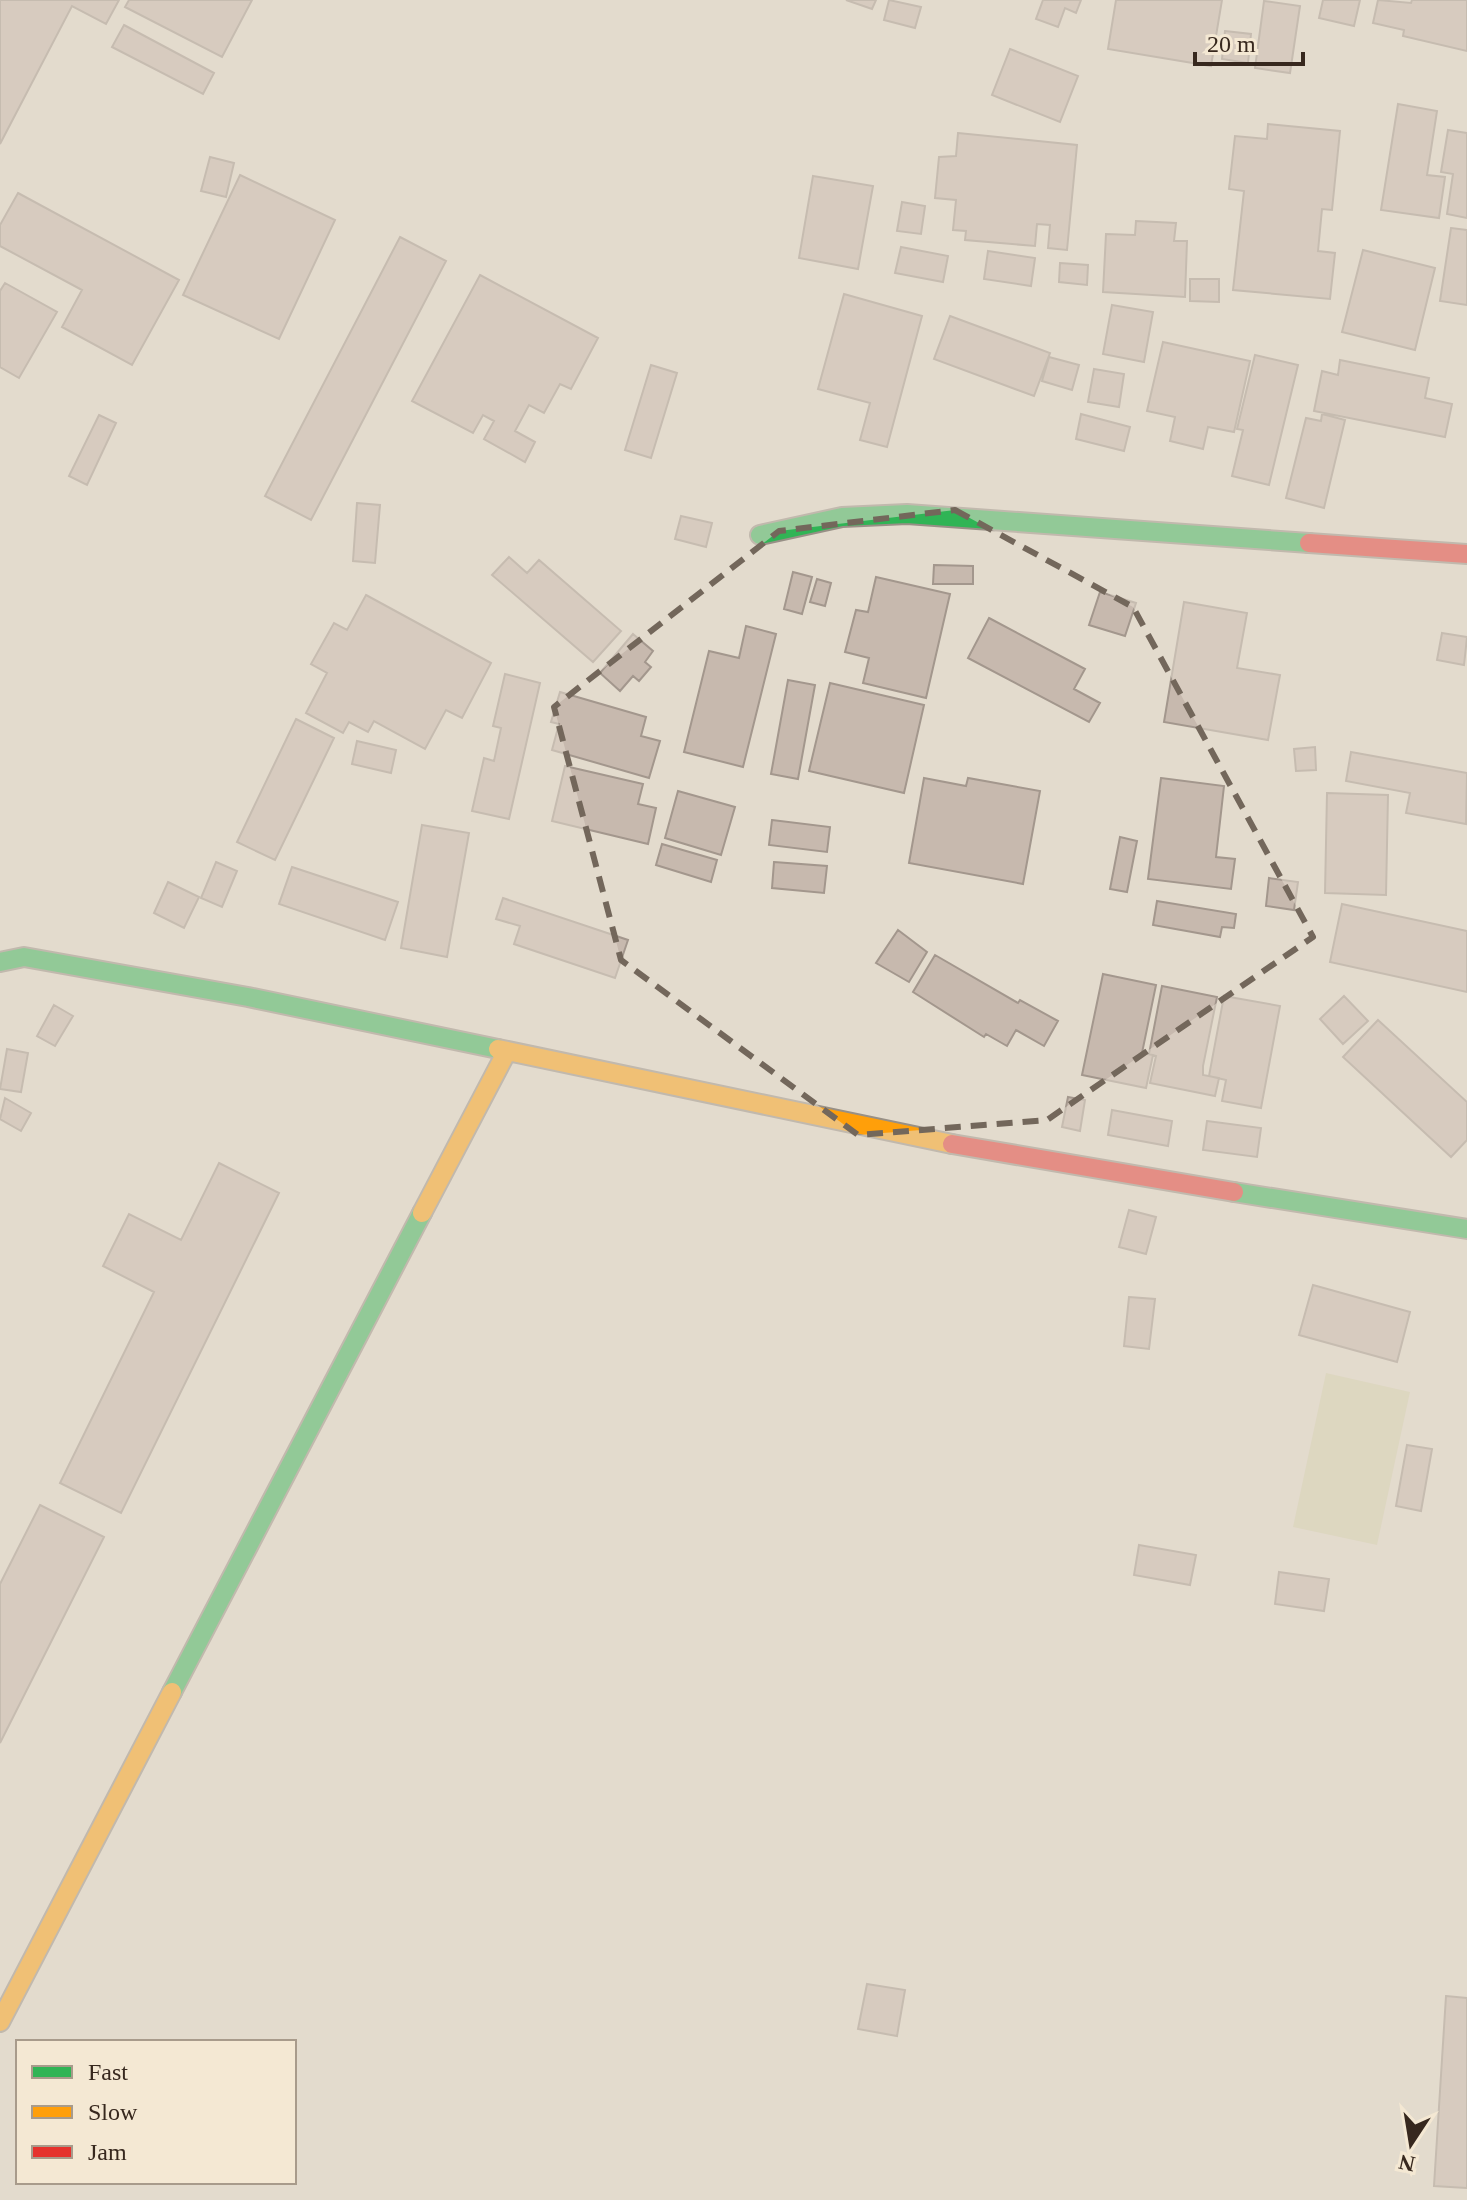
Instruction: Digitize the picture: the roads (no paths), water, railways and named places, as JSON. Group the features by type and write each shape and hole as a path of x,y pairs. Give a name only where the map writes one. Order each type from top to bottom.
{"street":[{"path":"760,535 842,517 907,514 1467,554"},
{"path":"0,962 24,957 248,997 988,1152 1467,1229"},
{"path":"0,2022 507,1051"}]}
